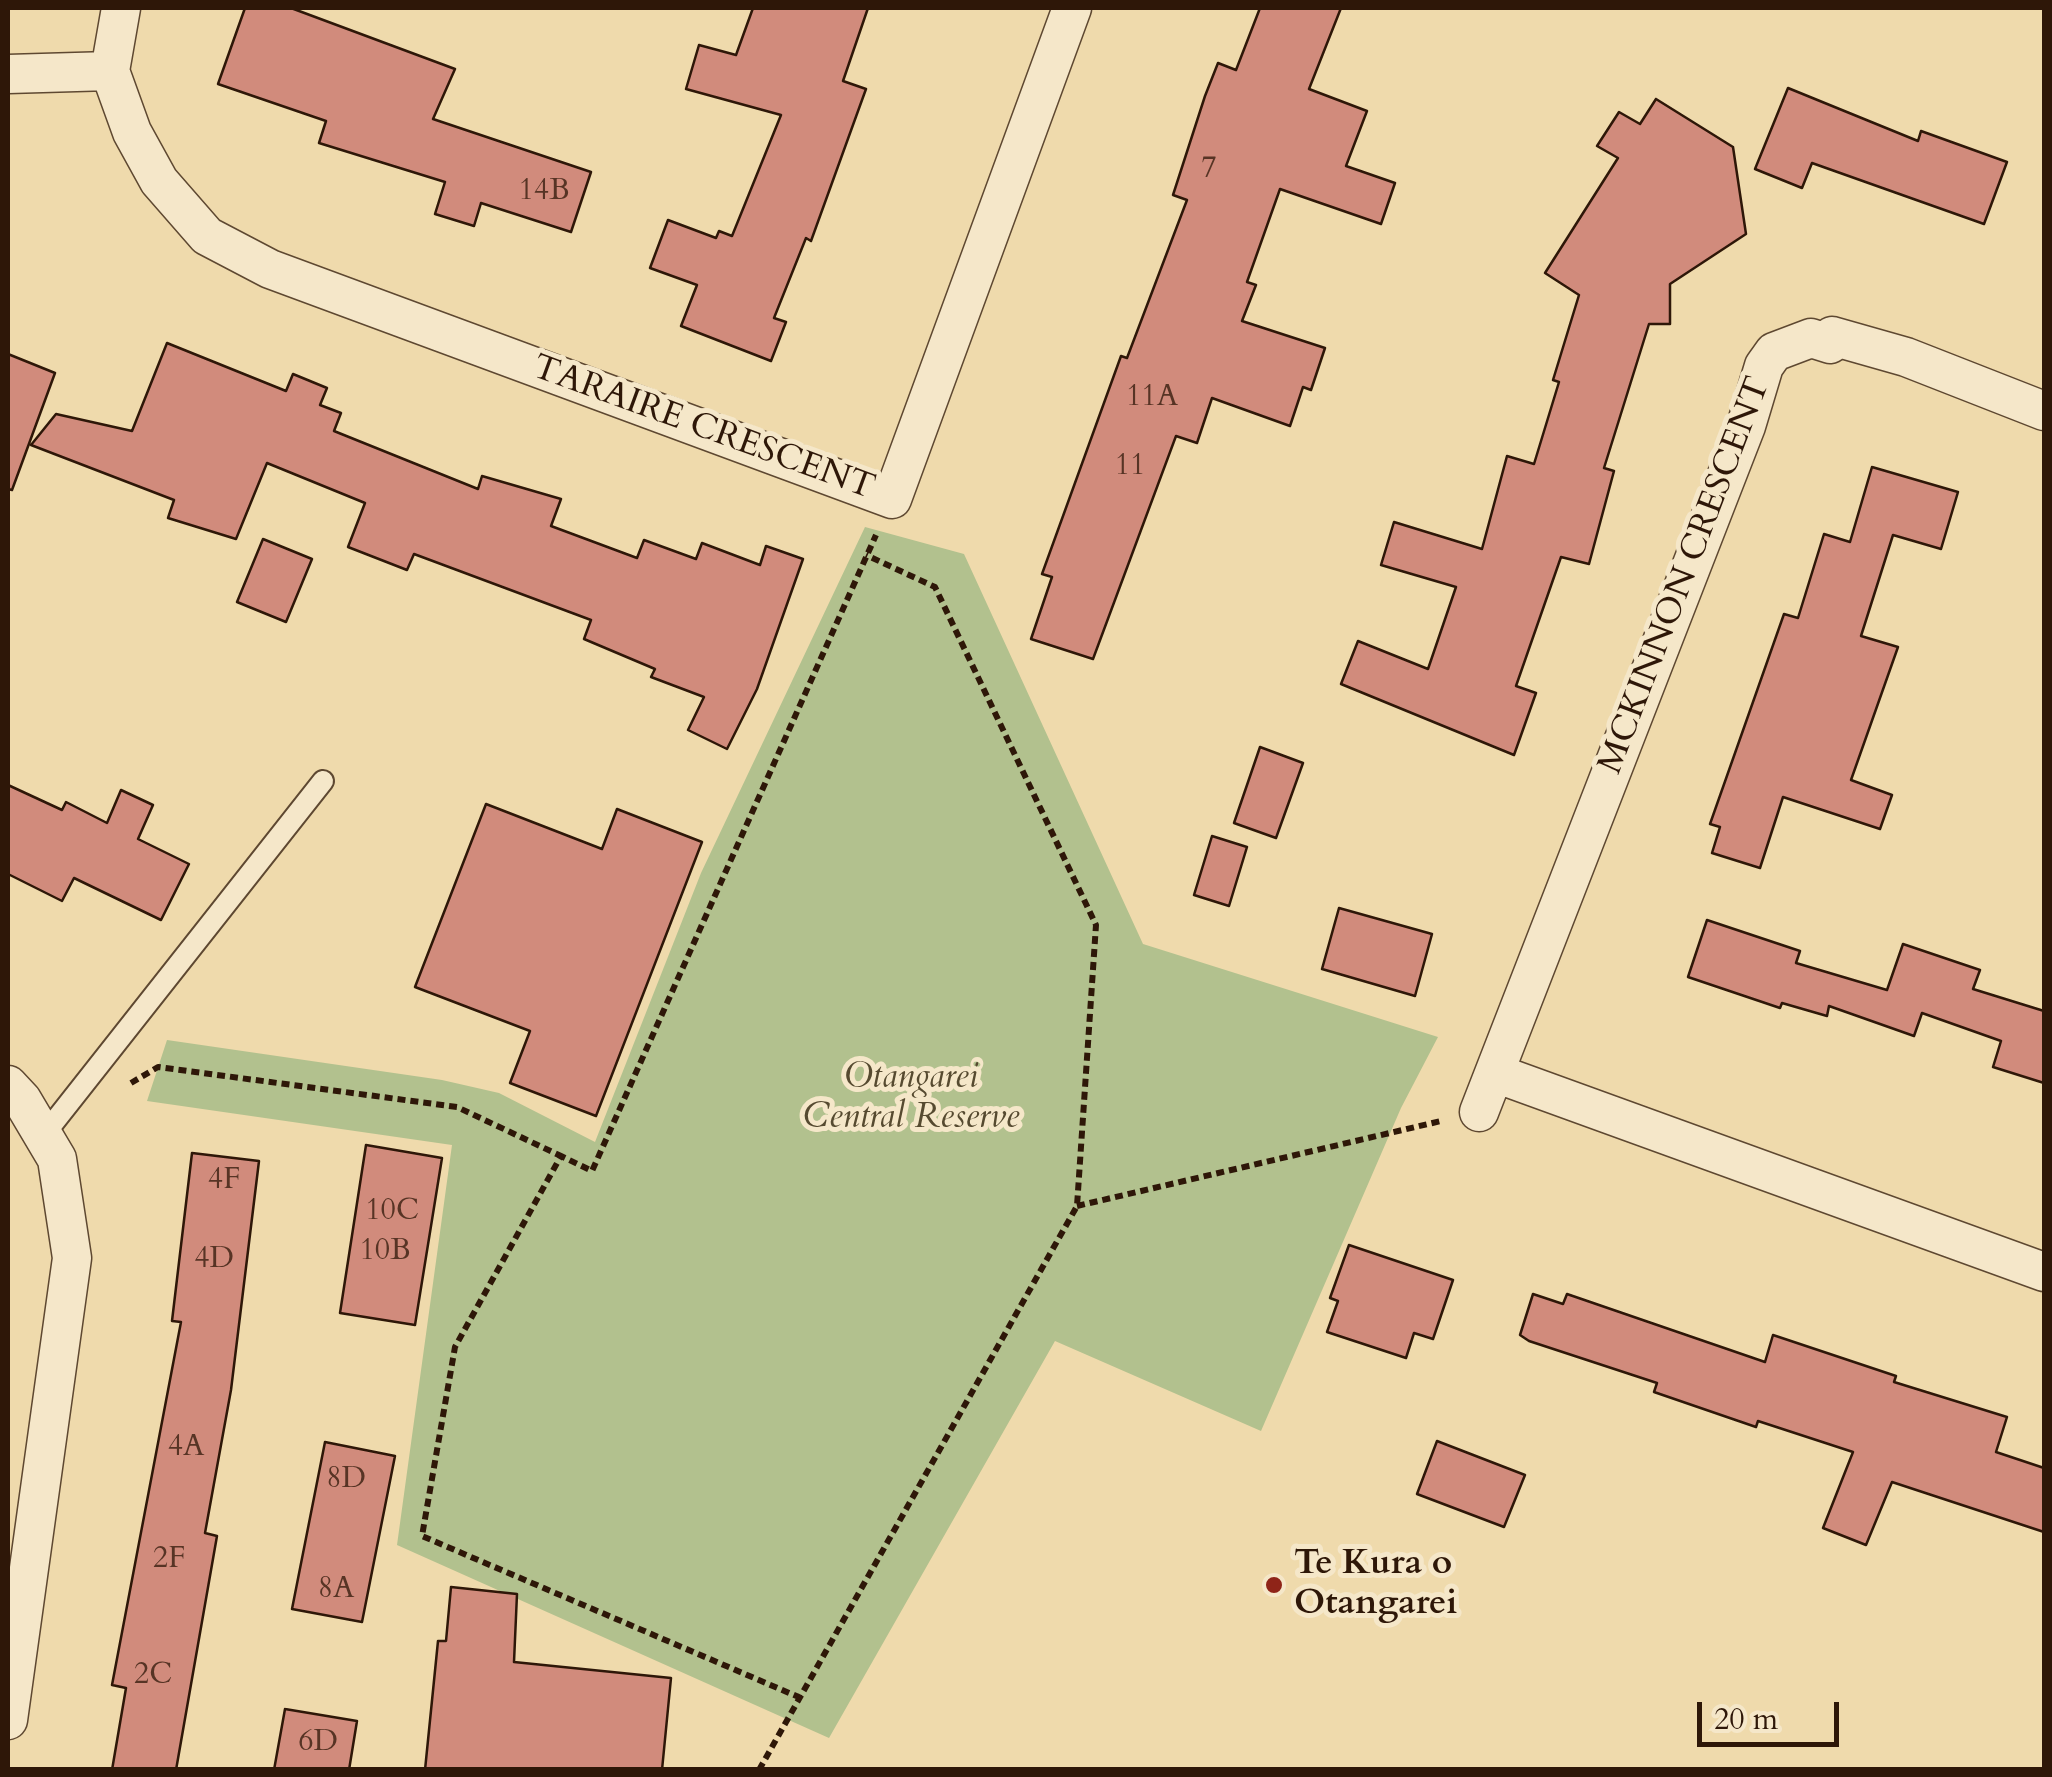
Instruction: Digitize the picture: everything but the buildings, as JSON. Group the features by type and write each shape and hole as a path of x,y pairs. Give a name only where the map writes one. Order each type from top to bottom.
{"street":[{"path":"8,74 110,72 122,8"},
{"name":"TARAIRE CRESCENT","path":"110,72 132,132 159,181 207,236 270,269 892,499 1072,8"},
{"name":"MCKINNON CRESCENT","path":"1480,1112 1746,426 1764,366 1774,352 1811,338 1830,344 1832,336 1906,358 2044,411"},
{"path":"1495,1073 2044,1272"},
{"path":"8,1085 57,1158 72,1258 8,1720"}],"lane":[{"path":"43,1136 323,781"}],"path":[{"path":"126,1086 158,1067 457,1108 592,1172 892,499"},
{"path":"759,1770 1077,1206 1096,926 934,587 866,556"},
{"path":"1077,1206 1480,1112"},
{"path":"562,1156 455,1347 422,1536 801,1698"}],"green space":[{"name":"Otangarei Central Reserve","path":"865,527 964,554 1143,944 1438,1037 1401,1108 1261,1431 1055,1341 829,1738 397,1545 452,1145 147,1101 167,1040 442,1080 499,1093 595,1142 701,873"}],"place":[{"name":"Te Kura o Otangarei","path":"1274,1585"}]}
